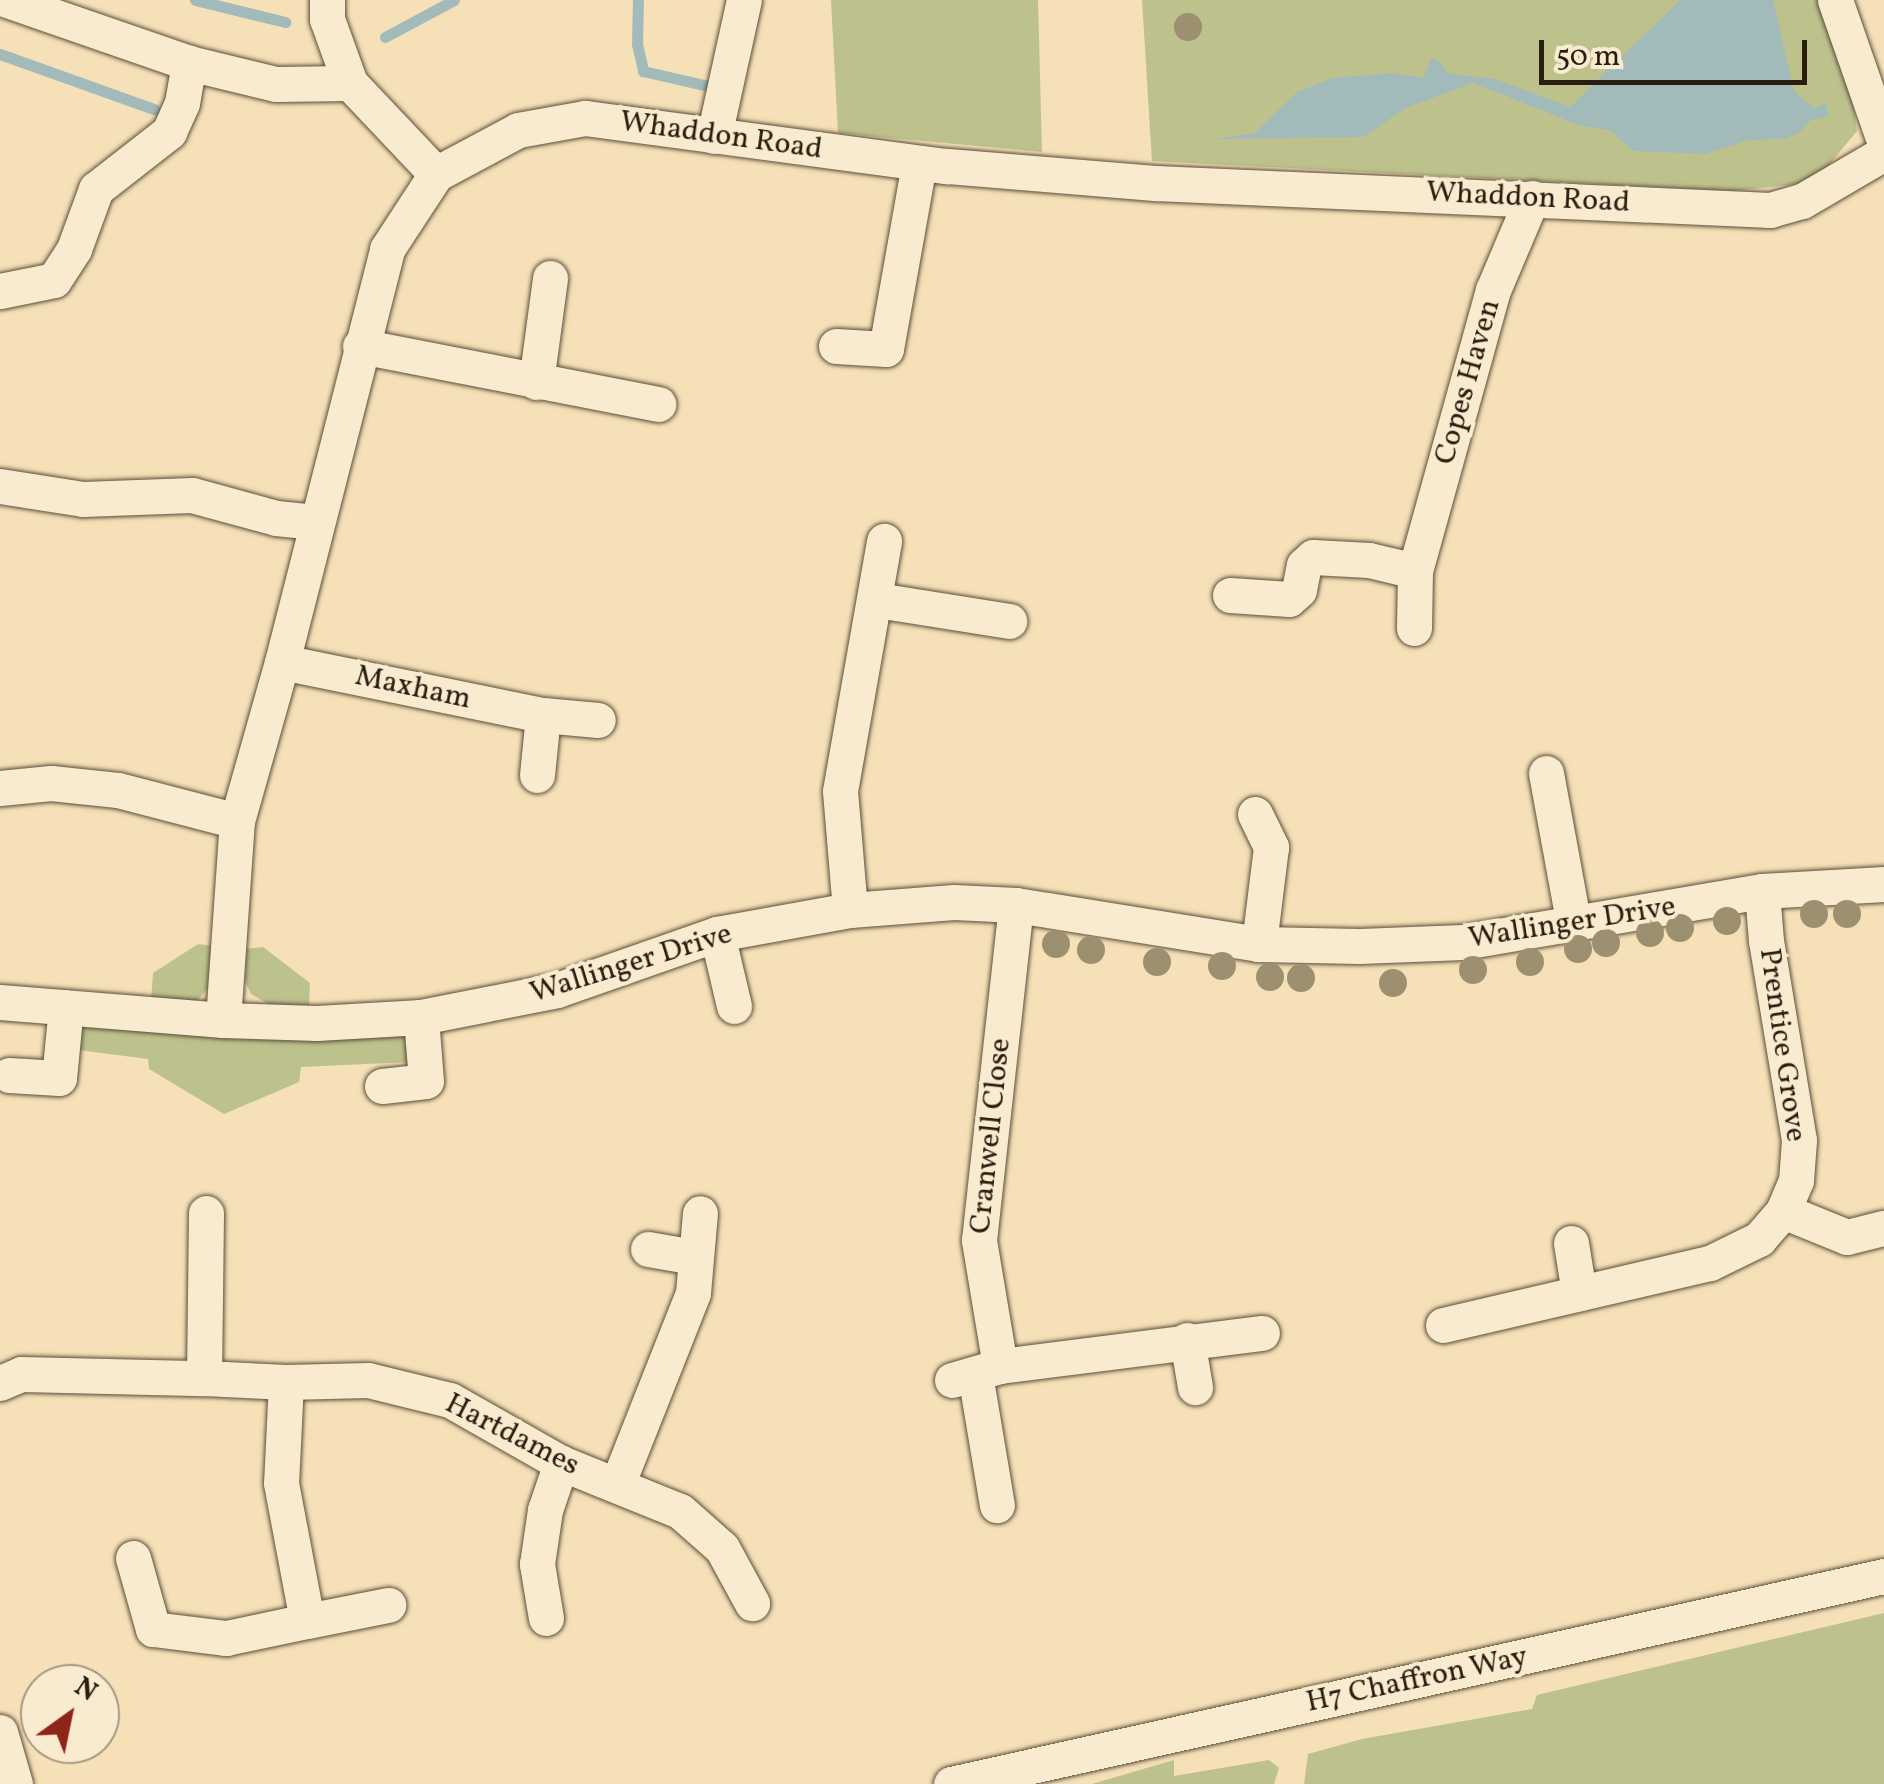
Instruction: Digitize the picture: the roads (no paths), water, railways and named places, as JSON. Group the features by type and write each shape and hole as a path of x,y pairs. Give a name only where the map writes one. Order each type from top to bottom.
{"street":[{"path":"7,0 189,63 276,84 350,83"},
{"path":"327,0 327,19 350,83 436,174"},
{"path":"714,136 744,0"},
{"path":"1834,0 1884,141"},
{"path":"0,291 54,280 74,250 96,190 169,132 182,103 189,63"},
{"name":"Whaddon Road","path":"223,1020 236,821 282,662 387,248 436,174 518,130 544,122 585,118 919,163 1156,183 1770,210 1802,201 1884,153"},
{"path":"836,346 886,349 919,163"},
{"name":"Copes Haven","path":"1414,628 1416,571 1493,290 1532,198"},
{"path":"536,382 550,278"},
{"path":"360,346 658,404"},
{"path":"0,486 83,499 192,495 276,518 316,522"},
{"path":"850,910 840,791 884,540"},
{"path":"1230,596 1289,599 1299,590 1304,565 1313,556 1369,560 1416,571"},
{"path":"876,600 1009,620"},
{"name":"Maxham","path":"282,662 544,715 598,720"},
{"path":"537,775 544,715"},
{"path":"1546,773 1574,926"},
{"path":"0,788 51,783 118,790 236,821"},
{"path":"1256,814 1270,847 1259,944"},
{"name":"Wallinger Drive","path":"0,1002 223,1020 316,1023 421,1017 557,990 717,934 850,910 954,902 1016,905 1259,944 1463,942 1762,891 1884,884"},
{"name":"Prentice Grove","path":"1762,891 1766,940 1800,1140 1796,1181 1783,1212"},
{"name":"Cranwell Close","path":"997,1505 976,1374 979,1240 1016,905"},
{"path":"717,934 734,1006"},
{"path":"9,1075 59,1078 66,1007"},
{"path":"382,1086 426,1080 421,1017"},
{"path":"1442,1324 1710,1262 1758,1240 1783,1212 1847,1237 1884,1228"},
{"path":"204,1378 206,1213"},
{"name":"Hartdames","path":"617,1485 693,1293 700,1213"},
{"path":"1572,1243 1579,1293"},
{"path":"648,1249 694,1257"},
{"path":"976,1374 1187,1340 1262,1333"},
{"path":"1187,1340 1194,1387"},
{"name":"Hartdames","path":"0,1382 20,1374 286,1382 368,1380 450,1400 561,1463 680,1512 722,1548 752,1603"},
{"path":"286,1382 281,1483 307,1621"},
{"path":"546,1618 537,1564 545,1510 561,1463"},
{"path":"133,1558 153,1630 226,1638 388,1605"},
{"name":"H7 Chaffron Way","path":"951,1784 1884,1576"},
{"path":"0,1732 14,1784"}],"water":[{"path":"1680,0 1773,0 1794,91 1813,108 1826,103 1829,116 1811,120 1800,132 1784,139 1749,140 1705,154 1633,151 1610,130 1581,126 1473,83 1406,108 1363,137 1214,139 1255,133 1297,92 1333,78 1392,73 1423,78 1432,57 1441,62 1446,73 1495,79 1570,107"}],"waterway":[{"path":"195,0 285,22"},
{"path":"385,37 454,0"},
{"path":"638,0 637,44 643,71 713,87"},
{"path":"0,54 154,109"}]}
